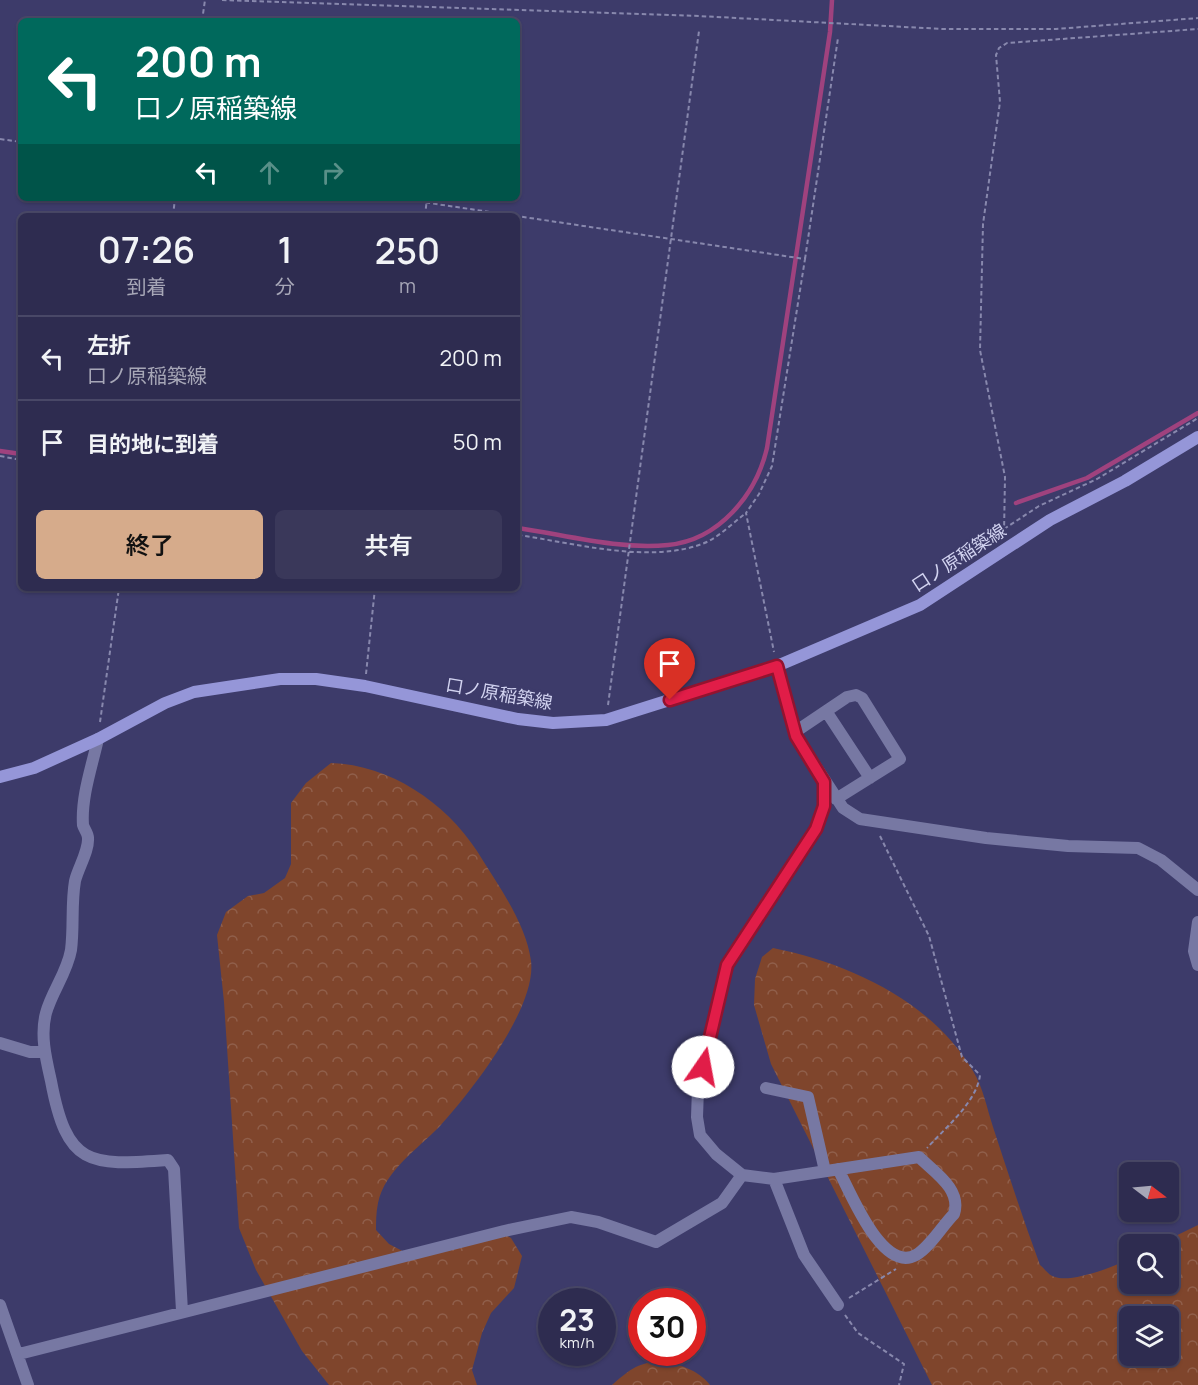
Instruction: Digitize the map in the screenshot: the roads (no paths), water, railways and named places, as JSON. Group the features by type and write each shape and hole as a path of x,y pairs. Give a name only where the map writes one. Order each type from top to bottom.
{"main road":[{"name":"口ノ原稲築線","path":"0,777 34,768 98,740 165,702 194,692 280,680 316,679 365,686 518,719 553,723 606,720 777,666 920,605 1050,520 1125,481 1198,437"}],"street":[{"path":"777,666 795,732 836,799 843,808 860,819 986,838 1068,846 1138,848 1161,860 1198,890"},
{"path":"795,732 852,695 862,698 900,759 836,799"},
{"path":"826,711 870,778"},
{"path":"98,740 88,781 83,826 88,837 73,893 71,949 67,968 46,1012 43,1027 45,1052 58,1113 70,1143 90,1157 107,1164 168,1160 174,1168 182,1311"},
{"path":"766,1088 808,1097 831,1170 883,1249 901,1257 914,1256 954,1214 956,1208 953,1191 918,1157 831,1170 774,1179 742,1175 716,1154 700,1135 697,1117 698,1089 727,965 816,829 824,806 824,782"},
{"path":"1198,922 1194,951 1198,965"},
{"path":"0,1043 30,1052 45,1052"},
{"path":"19,1354 504,1231 571,1217 598,1222 656,1242 722,1203 742,1175"},
{"path":"774,1179 804,1255 838,1305"},
{"path":"0,1305 28,1385"}],"waterway":[{"path":"520,528 612,544 668,545 686,541 719,525 744,498 754,482 767,448 830,32 832,0"},
{"path":"1016,503 1087,478 1198,413"},
{"path":"0,451 18,454"}]}
